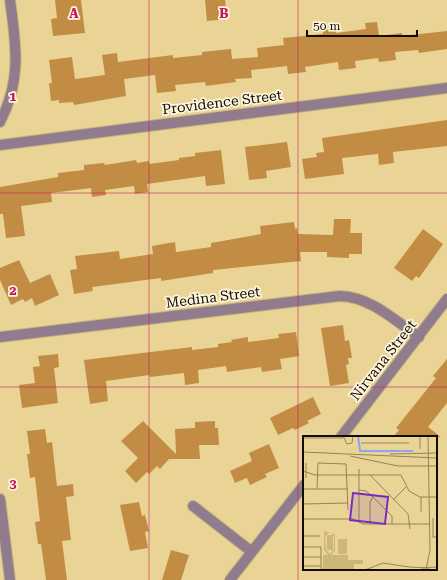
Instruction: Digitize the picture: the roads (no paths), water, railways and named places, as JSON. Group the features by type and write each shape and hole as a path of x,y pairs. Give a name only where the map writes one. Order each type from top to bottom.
{"street":[{"path":"0,122 4,106 12,95 17,62 10,0"},
{"name":"Providence Street","path":"0,145 447,88"},
{"name":"Medina Street","path":"0,337 340,296 350,296 366,301 419,337"},
{"name":"Nirvana Street","path":"342,436 447,299"},
{"path":"230,580 303,486"},
{"path":"0,499 10,580"},
{"path":"193,506 252,552"}]}
